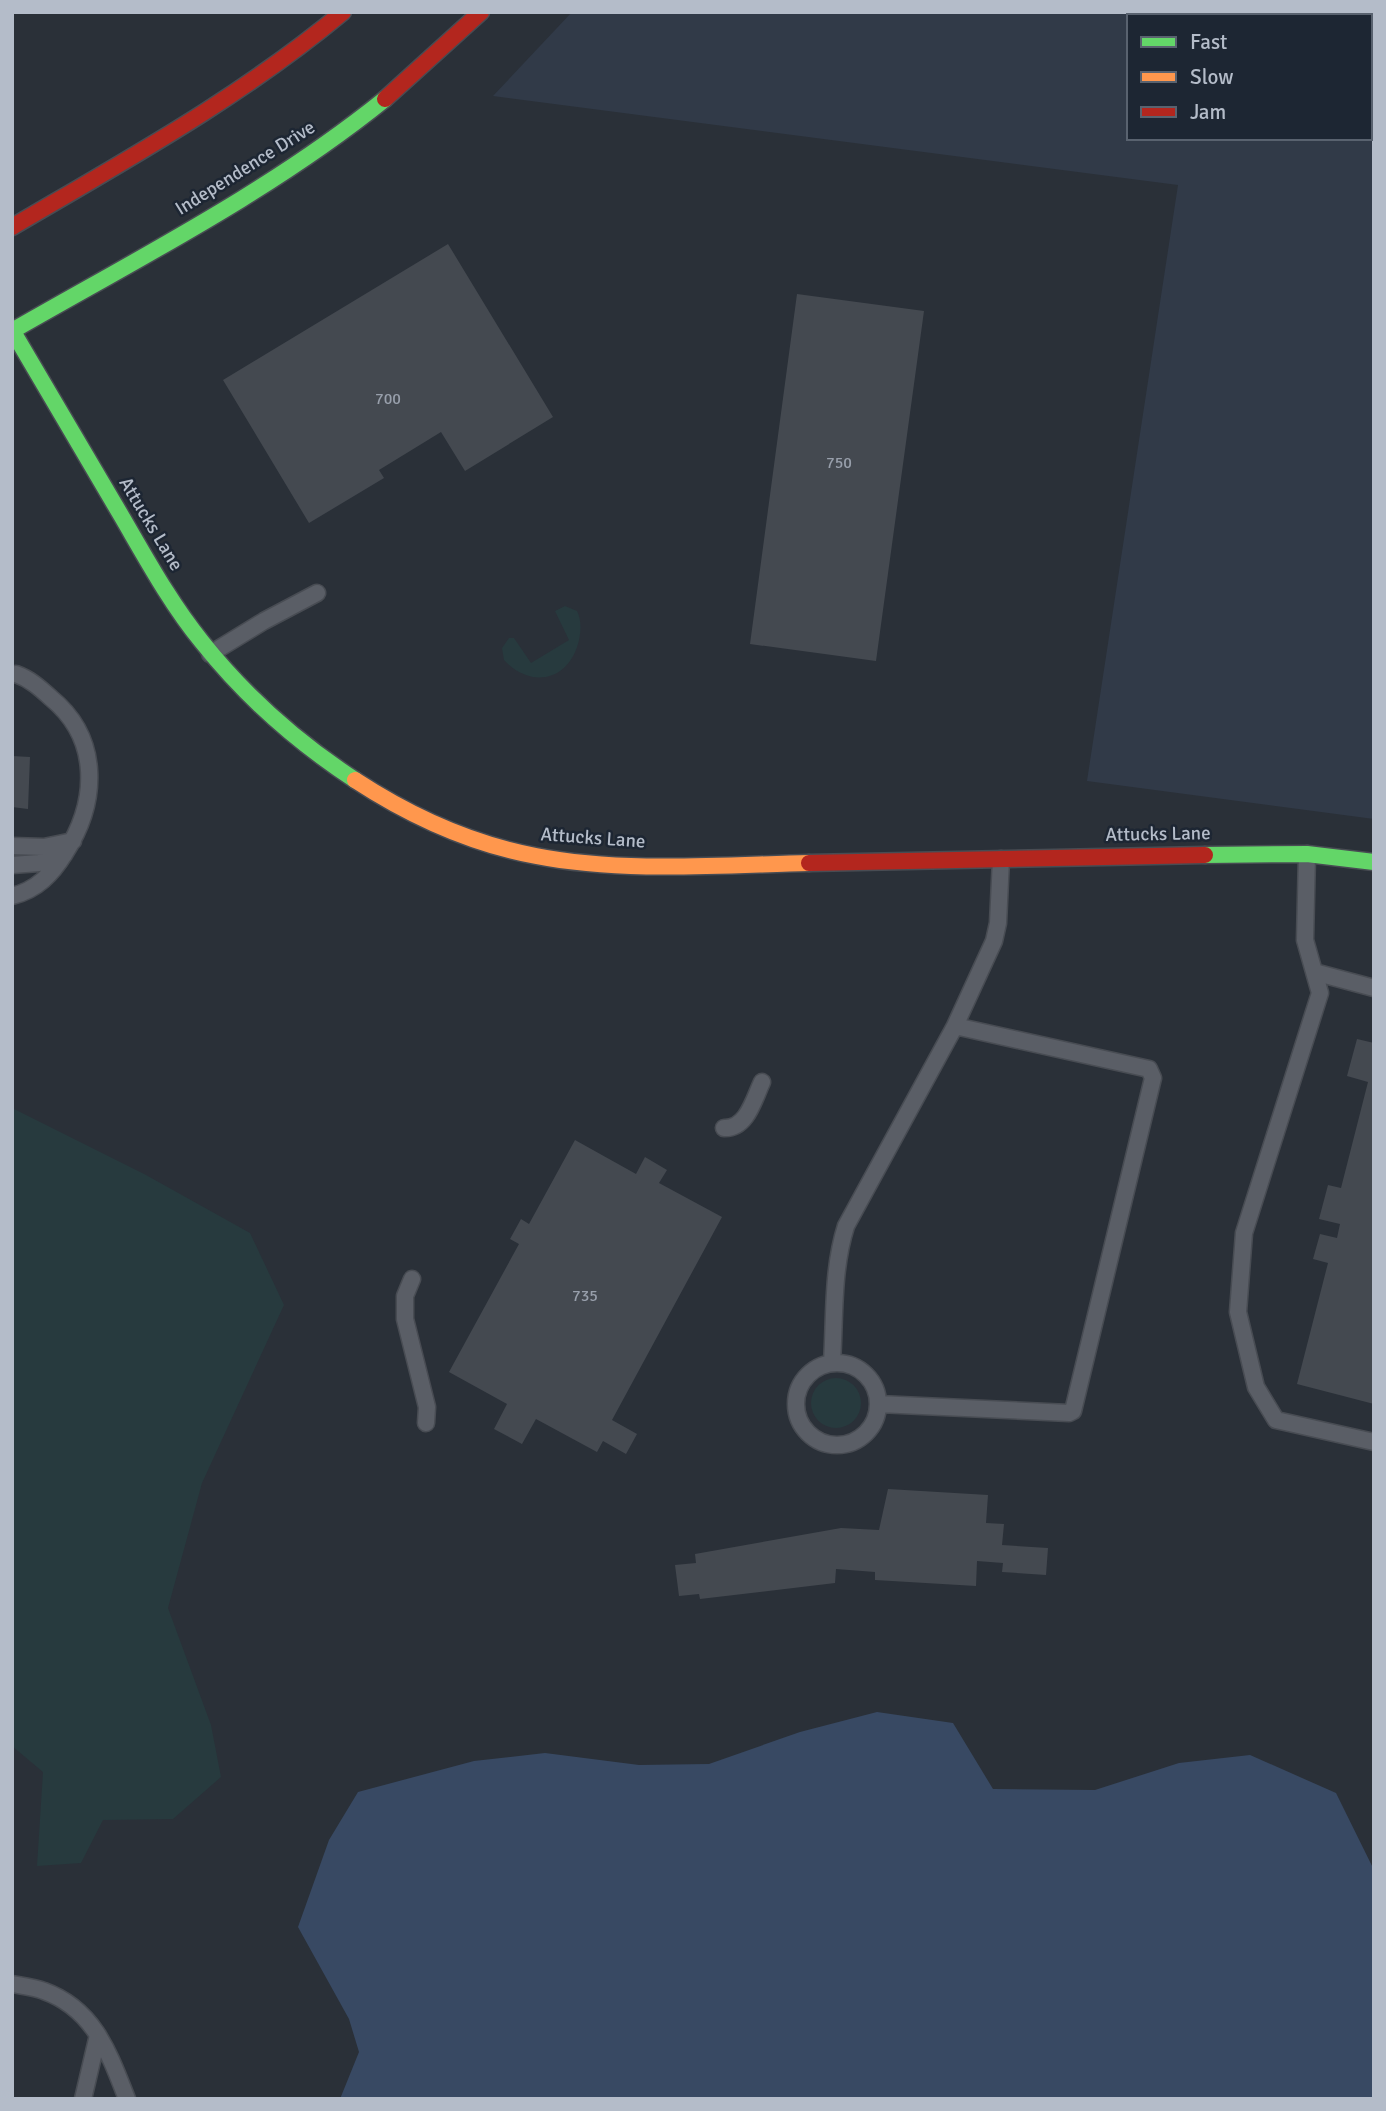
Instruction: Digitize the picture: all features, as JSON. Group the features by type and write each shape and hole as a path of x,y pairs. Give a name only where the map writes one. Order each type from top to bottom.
{"street":[{"path":"12,227 159,142 266,72 343,12"},
{"name":"Independence Drive","path":"12,331 250,193 324,146 388,95 481,12"},
{"name":"Attucks Lane","path":"12,331 169,597 210,654 282,724 329,764 378,796 417,817 466,836 532,856 605,862 721,865 1002,858 1307,855 1374,862"}],"lane":[{"path":"210,654 317,593"},
{"path":"12,896 38,885 54,870 69,848 88,802 90,771 85,744 60,705 31,681 16,674"},
{"path":"12,846 69,848"},
{"path":"12,865 39,863 69,848"},
{"path":"1307,855 1305,940 1320,993 1244,1234 1238,1312 1256,1387 1276,1420 1374,1442"},
{"path":"832,1362 836,1267 846,1226 955,1026 994,941 998,923 1002,858"},
{"path":"12,885 32,881 54,870"},
{"path":"1314,972 1374,988"},
{"path":"879,1404 1069,1413 1073,1411 1153,1078 1149,1069 1144,1066 955,1026"},
{"path":"724,1128 733,1128 742,1123 762,1082"},
{"path":"412,1279 405,1296 405,1319 426,1406 426,1423"},
{"path":"832,1362 858,1367 876,1387 879,1404 873,1426 863,1436 850,1443 837,1445 823,1443 801,1426 795,1399 799,1385 807,1374 832,1362"},
{"path":"12,1984 43,1990 79,2010 90,2021 98,2035 127,2099"},
{"path":"83,2099 98,2035"}],"shaded area":[{"path":"572,12 1374,12 1374,819 1087,781 1178,185 493,96"}],"green space":[{"path":"565,606 577,611 580,636 573,657 565,666 547,677 536,677 525,675 504,660 502,648 509,638 514,638 531,663 569,640 555,611"},
{"path":"12,1108 146,1175 250,1233 284,1305 202,1483 168,1608 211,1725 221,1777 173,1819 103,1820 81,1863 37,1866 43,1772 12,1746"},
{"path":"836,1378 854,1385 861,1403 854,1421 836,1428 818,1421 811,1403 818,1385"}],"water":[{"path":"877,1712 953,1723 993,1789 1095,1790 1179,1763 1250,1755 1336,1793 1374,1870 1374,2099 340,2099 359,2052 349,2019 298,1927 329,1840 358,1792 474,1761 545,1753 639,1765 709,1764 800,1732"}],"building":[{"path":"448,244 553,417 465,471 441,432 379,470 384,478 309,523 223,380"},
{"path":"797,294 924,311 876,661 750,644"},
{"path":"12,756 30,757 28,809 12,807"},
{"path":"1357,1039 1374,1043 1374,1404 1297,1384 1328,1263 1313,1259 1320,1234 1337,1238 1340,1224 1319,1219 1328,1185 1341,1188 1368,1082 1347,1076"},
{"path":"575,1140 636,1174 645,1157 667,1170 659,1183 722,1217 612,1420 637,1434 626,1454 603,1441 597,1452 536,1419 522,1444 494,1429 507,1404 449,1372 519,1244 510,1239 521,1219 529,1224"},
{"path":"888,1489 988,1495 986,1523 1004,1524 1002,1545 1048,1548 1046,1575 1002,1572 1003,1563 977,1561 976,1586 875,1580 875,1572 836,1569 835,1583 700,1599 699,1594 679,1596 675,1565 696,1563 695,1554 841,1528 879,1530"}],"traffic: fast":[{"path":"12,331 250,194 385,99"},
{"path":"12,330 150,565 191,627 236,681 273,717 355,780"},
{"path":"1205,855 1307,854 1374,862"}],"traffic: slow":[{"path":"355,780 442,827 488,844 536,856 603,865 637,866 809,863"}],"traffic: jam":[{"path":"12,227 224,100 343,12"},
{"path":"385,99 481,12"},
{"path":"809,863 1205,855"}]}
